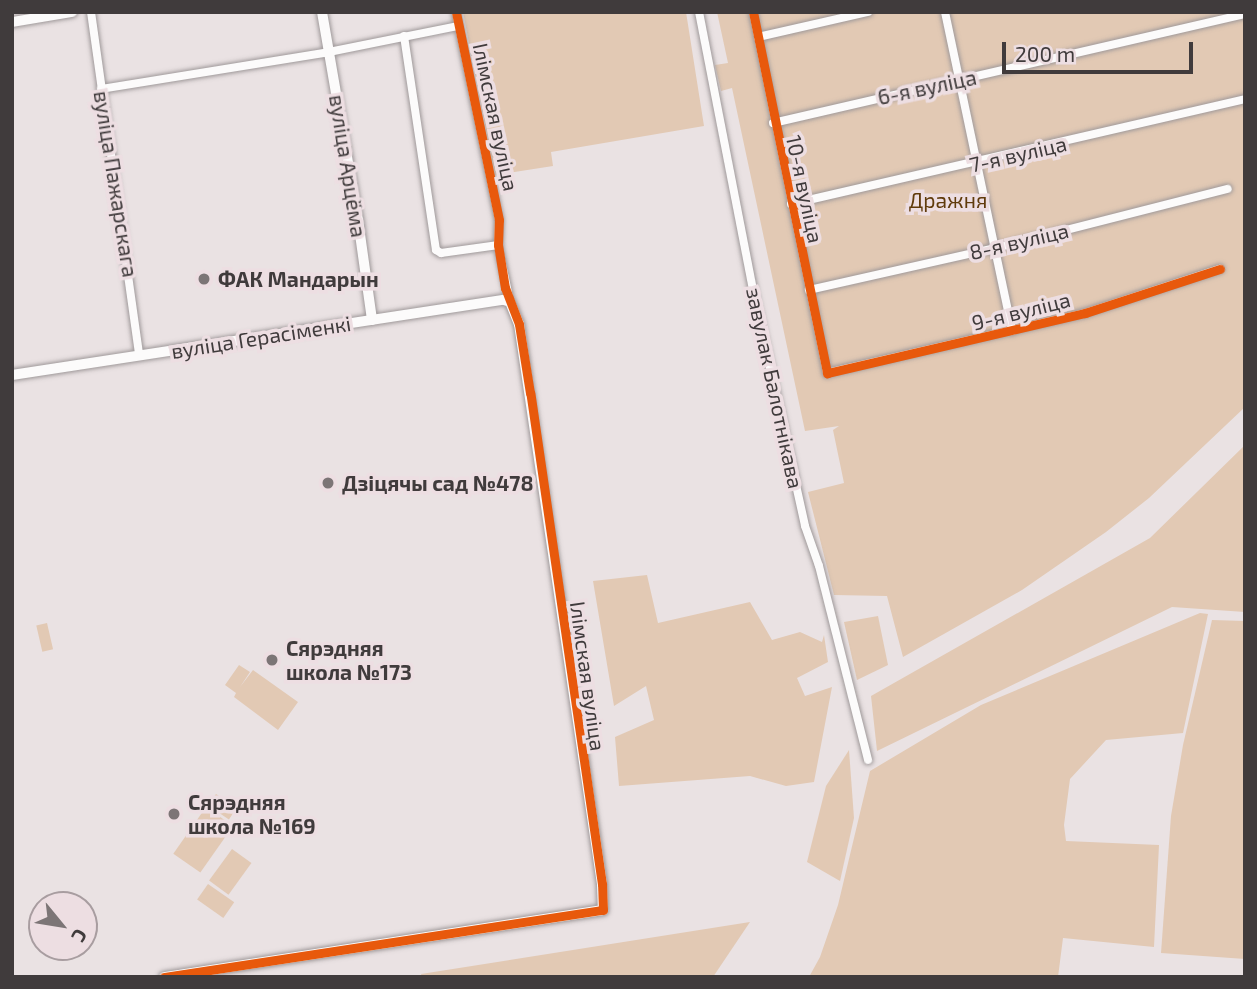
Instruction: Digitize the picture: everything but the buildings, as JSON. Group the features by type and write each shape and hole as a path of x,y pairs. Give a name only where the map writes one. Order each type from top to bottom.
{"street":[{"path":"12,22 72,12"},
{"name":"вуліца Пажарскага","path":"91,12 139,355"},
{"name":"вуліца Арцёма","path":"322,12 372,320"},
{"name":"Ілімская вуліца","path":"164,977 603,911 602,884 519,324 510,302 498,245 499,220 456,12"},
{"name":"завулак Балотнікава","path":"699,12 755,300 805,526 819,566 868,760"},
{"name":"10-я вуліца","path":"753,12 773,122 827,373"},
{"path":"758,37 869,12"},
{"path":"946,12 1012,331"},
{"name":"6-я вуліца","path":"773,122 1245,14"},
{"path":"101,89 329,52 458,26"},
{"path":"404,36 436,250 441,253 498,245"},
{"name":"7-я вуліца","path":"791,204 978,163 1245,99"},
{"name":"8-я вуліца","path":"809,290 996,248 1228,189"},
{"name":"9-я вуліца","path":"827,373 1085,313 1220,269"},
{"name":"вуліца Герасіменкі","path":"12,375 372,320 510,302"}],"green space":[{"path":"463,12 686,12 704,126 551,152 553,166 495,175"},
{"name":"Дражня","path":"717,12 1245,12 1245,407 1149,498 1106,532 1022,590 903,657 887,596 834,595 808,492 844,483 833,430 839,426 805,431 732,88 721,91 715,65 728,63"},
{"path":"1245,445 1245,612 1172,607 877,751 871,696 1150,538"},
{"path":"647,575 658,623 750,602 772,640 800,632 822,642 824,635 828,662 797,678 805,696 832,687 814,782 786,786 750,776 619,786 615,737 654,720 646,686 614,706 593,581"},
{"path":"1200,613 1208,614 1183,733 1106,740 1070,779 1064,825 1066,841 1159,845 1154,947 1063,938 1058,977 809,977 820,957 838,905 870,771 981,705"},
{"path":"878,616 888,665 857,680 844,622"},
{"path":"1212,620 1245,621 1245,959 1161,953 1171,816 1183,745"},
{"path":"47,623 53,649 42,652 36,625"},
{"path":"239,665 250,672 240,687 253,670 298,702 278,730 234,697 236,693 225,685"},
{"path":"849,750 854,818 840,881 807,862 826,786"},
{"path":"216,794 237,808 229,820 208,806"},
{"path":"206,807 233,826 200,873 173,854"},
{"path":"232,849 251,863 228,895 209,881"},
{"path":"208,884 234,902 223,918 197,900"},
{"path":"750,922 713,977 422,977 421,974"}],"cycle path":[{"path":"164,977 603,910 602,884 519,324 505,288 498,245 499,220 456,12"},
{"path":"753,12 827,373 1085,313 1220,269"}],"place":[{"name":"ФАК Мандарын","path":"204,279"},
{"name":"Дзіцячы сад №478","path":"328,483"},
{"name":"Сярэдняя школа №173","path":"272,660"},
{"name":"Сярэдняя школа №169","path":"174,814"}]}
